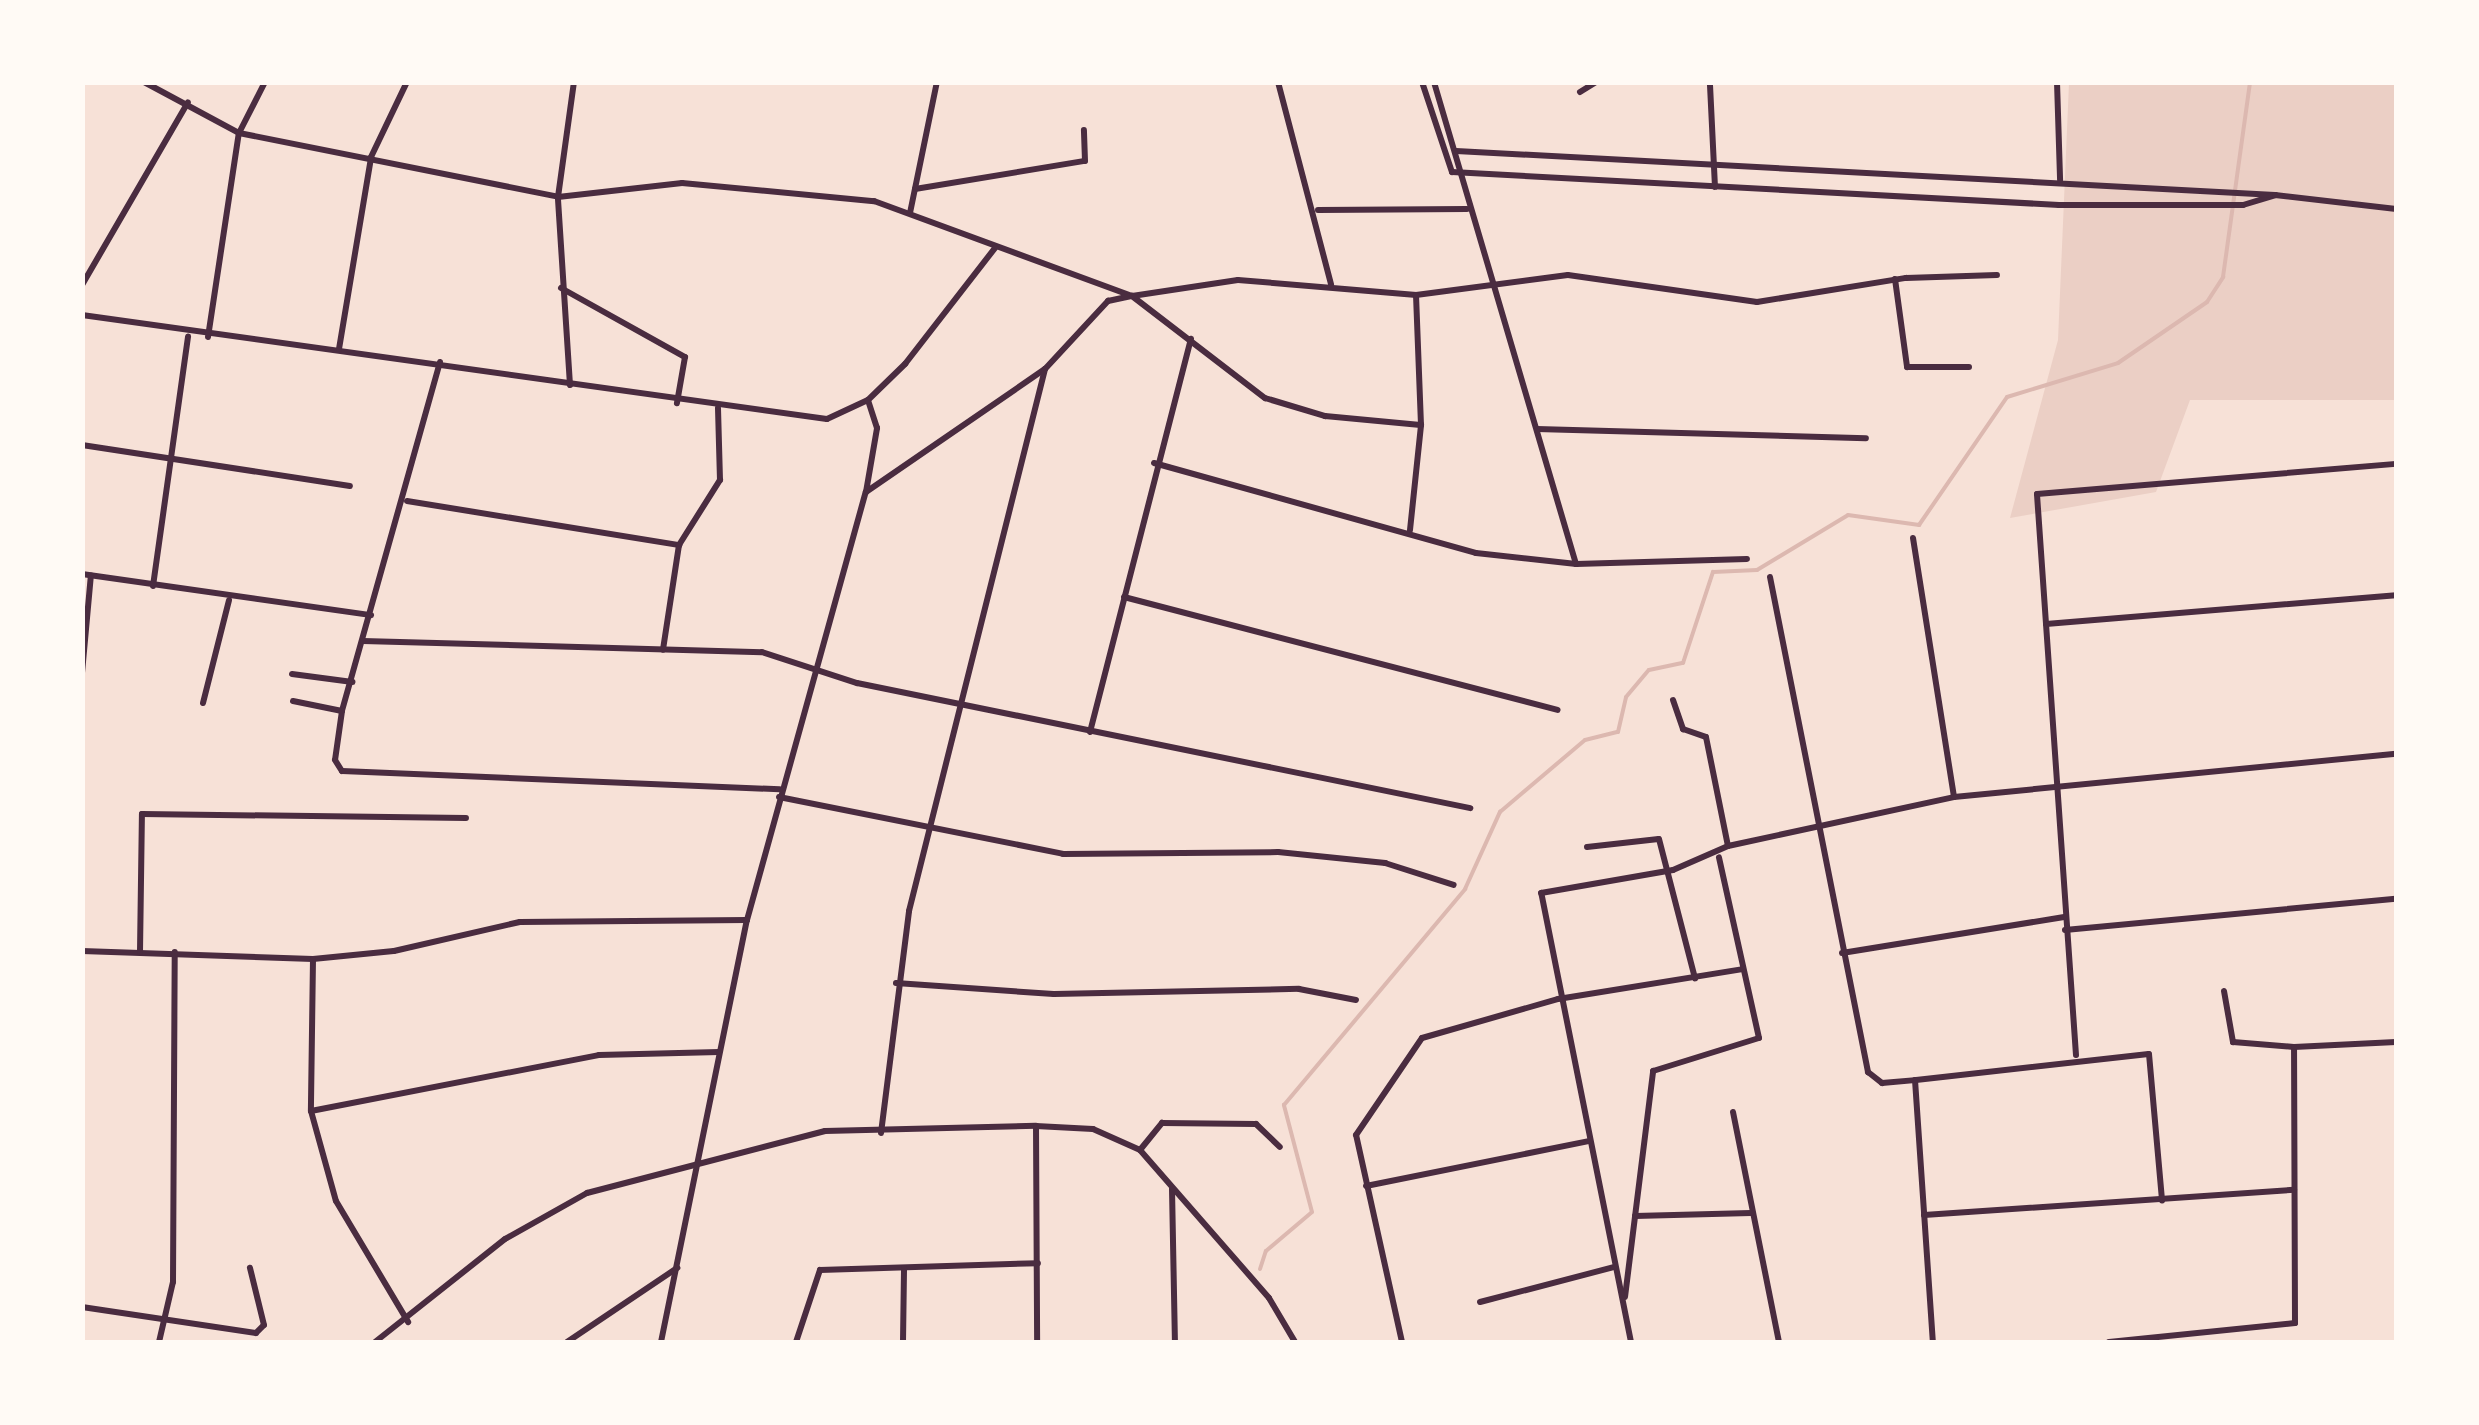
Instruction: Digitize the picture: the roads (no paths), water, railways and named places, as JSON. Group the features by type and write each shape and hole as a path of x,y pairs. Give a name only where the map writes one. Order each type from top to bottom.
{"street":[{"path":"144,82 239,132 558,197 682,183 817,191 910,214 1132,296 1265,398 1324,416 1421,425"},
{"path":"208,337 239,132 265,82"},
{"path":"339,349 371,156 407,82"},
{"path":"570,385 560,287 558,197 574,82"},
{"path":"910,214 937,82"},
{"path":"1278,82 1318,210 1332,284"},
{"path":"1422,82 1457,172 1576,564"},
{"path":"1434,82 1456,151 1457,172"},
{"path":"1580,92 1596,82"},
{"path":"1715,187 1709,84 1735,82"},
{"path":"2057,82 2060,180"},
{"path":"82,285 188,102"},
{"path":"915,188 1085,161 1084,130"},
{"path":"1456,151 1714,169 2244,188 2396,209"},
{"path":"1457,172 1715,187 2211,205 2244,205 2275,195"},
{"path":"1318,210 1467,209"},
{"path":"82,315 188,336 440,362 677,403 827,419 868,400 995,248"},
{"path":"866,492 1045,369 1108,302 1132,296 1238,280 1332,284 1416,295 1568,275 1757,302 1895,280 1997,275"},
{"path":"1895,280 1906,366 1969,367"},
{"path":"560,287 685,357 677,403"},
{"path":"1410,530 1421,425 1416,295"},
{"path":"153,586 188,336"},
{"path":"1090,732 1154,463 1190,339"},
{"path":"440,362 406,500 342,711 335,760 360,774 780,793 928,832 1063,854 1278,852 1385,862 1454,885"},
{"path":"881,1133 896,983 928,832 1045,369"},
{"path":"661,1342 747,920 812,666 866,492 877,428 868,400"},
{"path":"663,650 680,544 720,480 718,408"},
{"path":"1536,429 1866,438"},
{"path":"82,444 170,461 350,486"},
{"path":"1154,463 1410,530 1476,553 1576,564 1746,560"},
{"path":"2076,1055 2037,494 2396,464"},
{"path":"406,500 680,544"},
{"path":"1913,538 1954,797"},
{"path":"82,673 87,575 229,600 371,615"},
{"path":"1770,576 1868,1072 1882,1083 2076,1055 2153,1058 2162,1200"},
{"path":"2046,624 2396,595"},
{"path":"1124,597 1558,710"},
{"path":"203,702 229,600"},
{"path":"363,641 762,652 1090,732 1470,808"},
{"path":"292,674 352,682"},
{"path":"1673,700 1682,729 1706,736 1728,846"},
{"path":"293,701 342,711"},
{"path":"1631,1342 1558,998 1541,893 1673,870 1719,857 1728,846 1954,797 2055,783 2396,754"},
{"path":"140,952 142,814 466,818"},
{"path":"1587,847 1659,838 1673,870 1695,978"},
{"path":"1624,1300 1653,1070 1757,1043 1719,857"},
{"path":"2065,930 2396,899"},
{"path":"1842,953 2064,917"},
{"path":"82,951 313,959 394,952 520,922 747,920"},
{"path":"159,1342 165,1324 174,952"},
{"path":"313,959 311,1111 336,1201 408,1322"},
{"path":"1402,1342 1366,1186 1358,1121 1422,1038 1558,998 1742,969"},
{"path":"896,983 1054,994 1299,989 1356,1000"},
{"path":"2224,991 2233,1042 2294,1047 2396,1042"},
{"path":"2109,1342 2295,1323 2294,1047"},
{"path":"311,1111 600,1055 719,1052"},
{"path":"1915,1080 1933,1342"},
{"path":"1733,1112 1750,1213 1779,1342"},
{"path":"1140,1150 1162,1123 1256,1124 1280,1147"},
{"path":"1036,1126 1037,1342"},
{"path":"375,1342 408,1322 505,1239 564,1204 825,1130 881,1133 1036,1126 1093,1129 1140,1150 1269,1298 1295,1342"},
{"path":"1366,1186 1589,1140"},
{"path":"1172,1189 1174,1342"},
{"path":"1924,1214 2294,1190"},
{"path":"1635,1216 1750,1213"},
{"path":"796,1342 814,1273 1038,1263"},
{"path":"567,1342 678,1267"},
{"path":"1480,1302 1614,1267"},
{"path":"82,1307 165,1324 262,1331 250,1268"},
{"path":"903,1342 904,1268"}],"waterway":[{"path":"1260,1269 1266,1251 1312,1212 1284,1105 1465,889 1500,812 1585,740 1618,732 1626,697 1649,670 1683,663 1713,572 1757,570 1848,515 1919,525 2007,397 2118,363 2207,302 2223,277 2250,82"}]}
